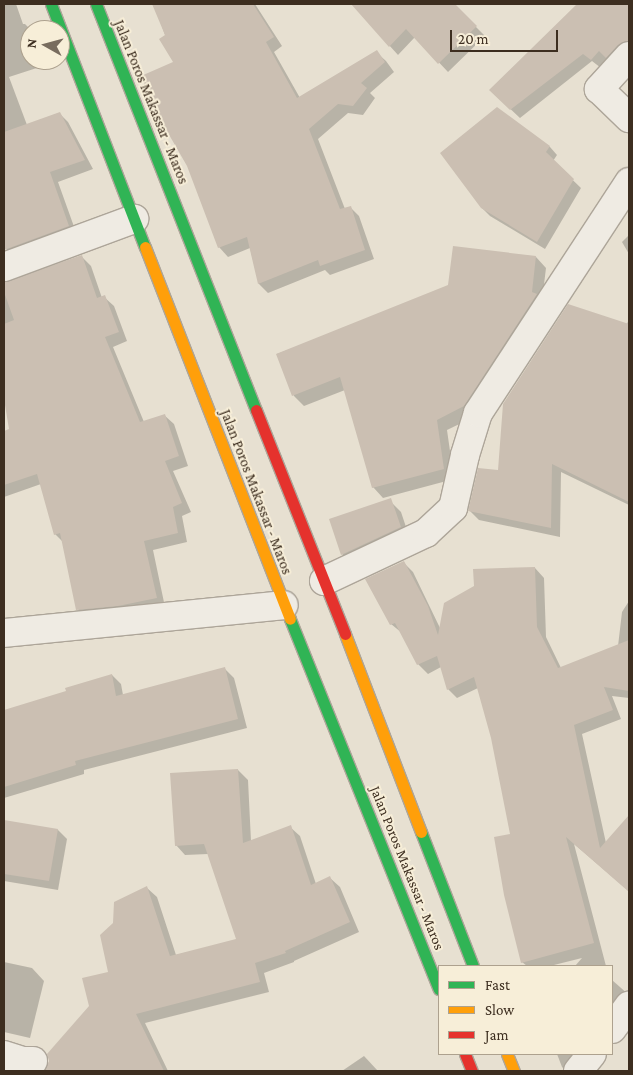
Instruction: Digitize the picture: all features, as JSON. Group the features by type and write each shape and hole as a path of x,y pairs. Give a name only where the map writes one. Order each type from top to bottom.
{"highway":[{"name":"Jalan Poros Makassar - Maros","path":"51,4 284,605 438,987"},
{"name":"Jalan Poros Makassar - Maros","path":"96,4 324,581 473,965"},
{"path":"507,1055 514,1071"}],"street":[{"path":"629,56 599,89 629,118"},
{"path":"324,581 426,533 453,508 465,455 478,413 629,182"},
{"path":"4,267 134,219"},
{"path":"4,633 284,605"},
{"path":"613,1027 629,1006"},
{"path":"4,1055 22,1061 33,1061"},
{"path":"578,1071 591,1055"}],"building":[{"path":"152,4 253,4 274,37 266,42 297,98 377,50 385,62 361,83 367,88 353,106 338,104 309,129 340,209 351,206 365,250 320,266 318,260 258,284 247,237 218,248 187,166 156,112 141,76 173,62 159,39 165,35"},
{"path":"351,4 455,4 477,26 438,64 406,29 389,47"},
{"path":"577,4 629,4 629,41 618,45 606,58 599,51 591,60 583,54 510,110 489,90"},
{"path":"497,107 550,146 546,152 574,179 537,242 481,208 440,153"},
{"path":"60,112 85,160 50,172 69,226 4,250 4,132"},
{"path":"453,246 536,256 532,292 537,294 464,406 437,420 444,469 372,488 340,377 292,396 276,354 448,285"},
{"path":"82,255 97,298 105,295 119,332 105,337 140,422 165,414 179,456 165,461 182,503 173,507 178,533 144,541 157,598 118,606 76,610 60,533 54,535 37,474 4,485 4,431 9,429 4,399 4,324 14,320 4,292 4,282"},
{"path":"568,304 629,324 629,502 552,464 551,528 468,511 478,468 498,470 503,404"},
{"path":"391,498 401,527 341,555 329,519"},
{"path":"404,561 428,606 438,635 444,603 474,586 473,569 535,567 537,627 558,668 629,640 629,691 604,687 613,710 574,725 600,848 629,815 629,892 566,837 594,943 521,963 504,895 494,837 510,834 491,738 474,677 447,690 437,656 417,665 395,623 390,625 365,579"},
{"path":"225,667 238,719 75,761 76,765 4,787 4,710 66,691 65,688 112,674 116,696"},
{"path":"238,769 243,843 291,825 311,885 330,876 350,922 285,951 286,953 255,963 260,982 136,1014 164,1071 44,1071 49,1061 47,1054 89,1006 82,978 108,972 100,935 113,923 114,902 147,886 170,956 236,939 204,844 175,846 170,773"},
{"path":"4,820 58,829 49,881 4,874"}],"traffic: fast":[{"path":"51,4 145,247"},
{"path":"96,4 256,410"},
{"path":"290,619 438,987"},
{"path":"421,832 473,965"}],"traffic: slow":[{"path":"145,247 290,619"},
{"path":"345,634 421,832"},
{"path":"507,1055 514,1071"}],"traffic: jam":[{"path":"256,410 345,634"},
{"path":"465,1055 472,1071"}]}
